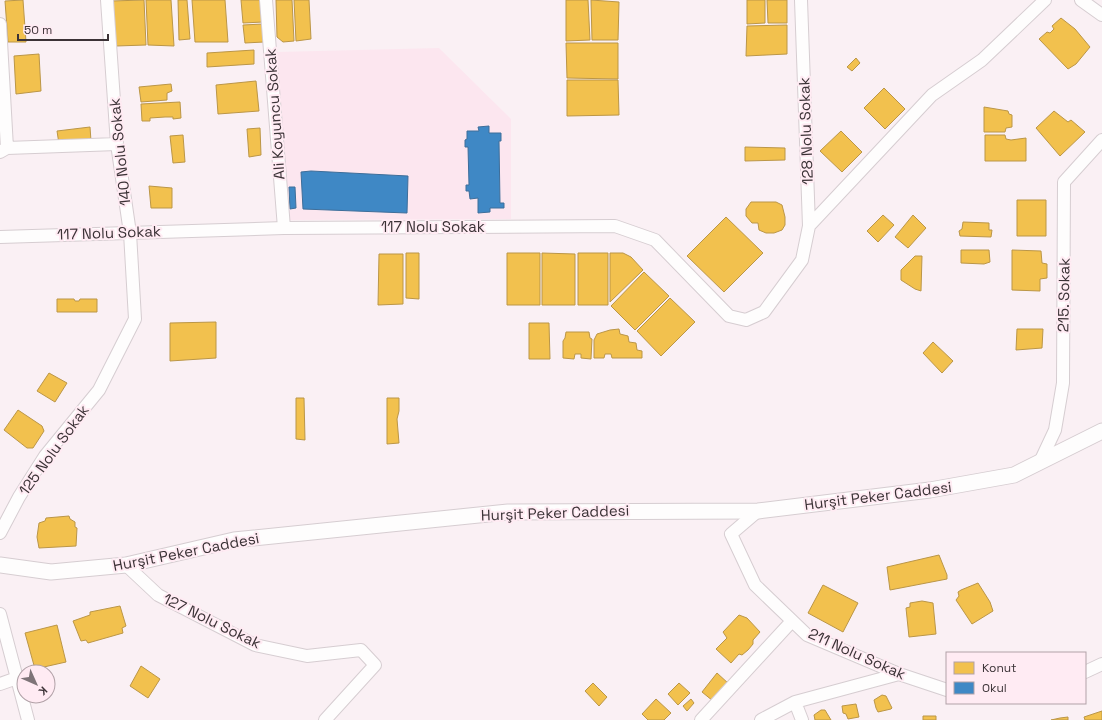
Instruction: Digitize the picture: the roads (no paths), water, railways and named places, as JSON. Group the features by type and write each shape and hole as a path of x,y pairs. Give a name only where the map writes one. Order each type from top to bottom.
{"street":[{"name":"140 Nolu Sokak","path":"99,390 135,319 130,233 117,144 107,0"},
{"name":"Ali Koyuncu Sokak","path":"266,0 284,228"},
{"name":"128 Nolu Sokak","path":"801,0 809,226 802,260"},
{"path":"809,226 932,95 982,60 1045,0"},
{"path":"1080,0 1102,15"},
{"path":"0,24 4,150 117,144"},
{"name":"215. Sokak","path":"1040,462 1055,430 1063,383 1064,182 1102,140"},
{"name":"117 Nolu Sokak","path":"0,237 284,228 615,226 655,240 729,316 746,320 764,312 802,260"},
{"name":"125 Nolu Sokak","path":"0,533 19,497 46,456 99,390"},
{"name":"Hurşit Peker Caddesi","path":"0,566 51,572 126,565 234,540 508,512 758,510 930,490 1014,475 1102,431"},
{"name":"211 Nolu Sokak","path":"758,510 731,534 755,585 792,621 807,635 899,674 946,690"},
{"name":"127 Nolu Sokak","path":"126,565 158,595 255,645 307,656 361,650 374,665 325,720"},
{"path":"0,614 16,678 0,684"},
{"path":"701,720 792,621"},
{"path":"1086,672 1102,664"},
{"path":"762,720 795,702 899,674"},
{"path":"795,702 802,720"},
{"path":"23,704 28,720"}]}
